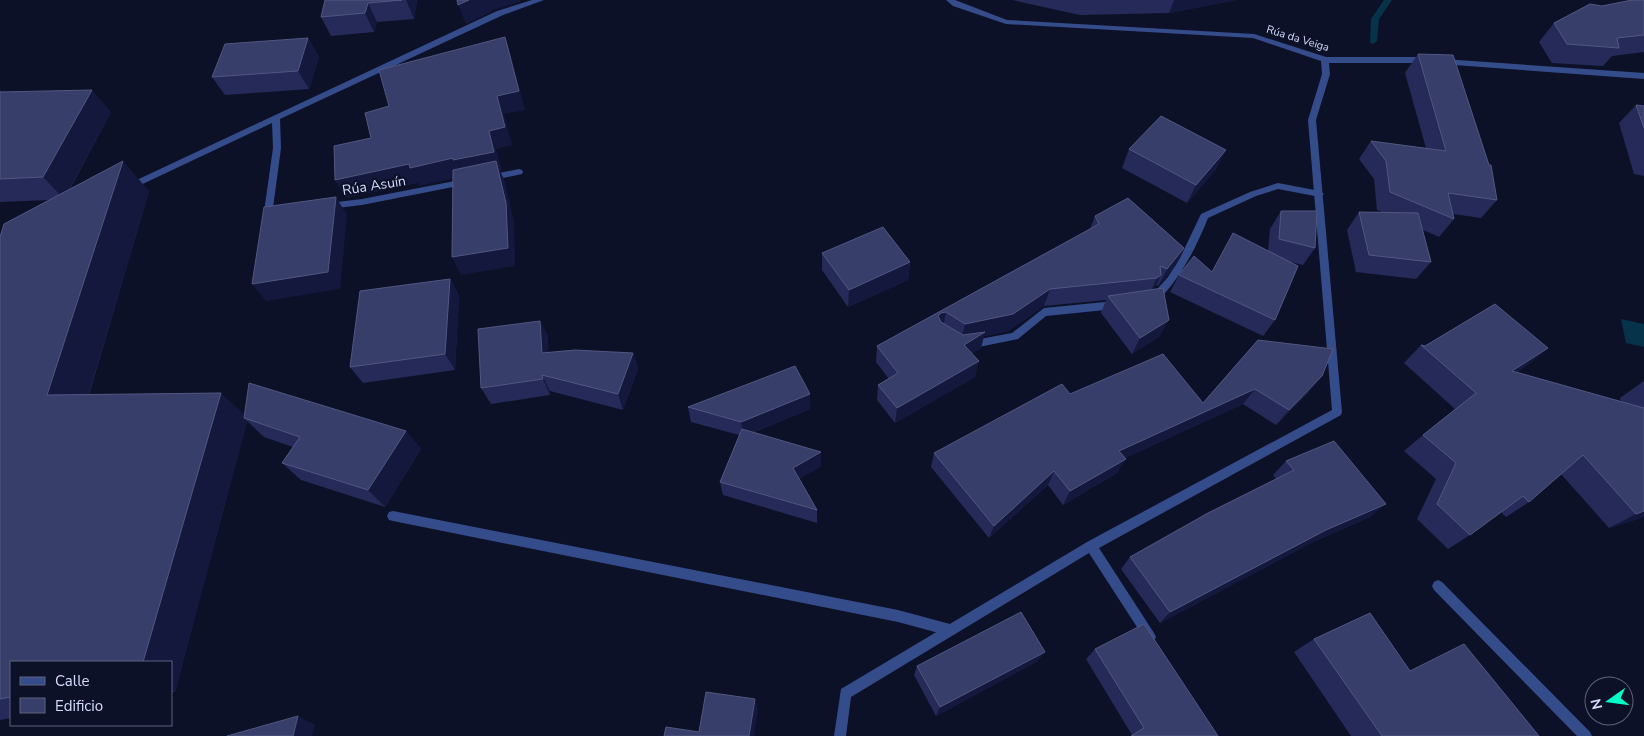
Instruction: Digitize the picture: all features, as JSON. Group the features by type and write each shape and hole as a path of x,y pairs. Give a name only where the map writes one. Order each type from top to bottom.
{"street":[{"path":"122,191 500,13 540,0"},
{"name":"Rúa da Veiga","path":"950,0 956,4 1006,22 1254,36 1325,60 1410,59 1644,76"},
{"path":"840,736 845,693 1091,546 1336,412 1320,194 1312,120 1326,74 1325,60"},
{"path":"276,118 277,148 268,212 286,210"},
{"name":"Rúa Asuín","path":"315,207 362,202 519,172"},
{"path":"1144,301 1153,300 1172,281 1187,258 1204,216 1252,194 1278,186 1320,194"},
{"path":"960,346 1015,336 1044,312 1127,304"},
{"path":"393,516 898,616 950,630"},
{"path":"1091,546 1155,645"},
{"path":"1438,586 1586,736"}],"water":[{"path":"1621,319 1644,324 1644,347 1626,343"}],"building":[{"path":"325,0 402,0 368,3 365,13 321,17"},
{"path":"457,0 469,0 458,5"},
{"path":"1632,0 1644,0 1644,35 1617,38 1619,48 1567,44 1554,23 1590,4 1602,6"},
{"path":"505,37 519,91 497,96 505,127 489,131 494,152 453,160 453,158 410,168 409,164 335,180 334,146 371,138 365,113 389,106 379,70"},
{"path":"308,38 298,71 212,77 225,44"},
{"path":"1418,54 1453,55 1489,165 1491,165 1497,200 1448,193 1454,219 1390,192 1386,161 1371,141 1446,151"},
{"path":"92,90 43,177 0,179 0,92"},
{"path":"1636,105 1644,106 1644,128"},
{"path":"1161,116 1226,150 1196,185 1129,149"},
{"path":"123,161 47,395 221,393 143,661 10,661 10,697 0,699 0,237 4,224"},
{"path":"496,161 506,203 508,248 452,257 453,170"},
{"path":"336,197 328,272 252,284 264,207"},
{"path":"1128,198 1184,248 1167,269 1160,266 1161,275 1157,278 1050,289 1013,314 965,324 946,312 941,313 938,316 941,322 963,335 985,332 964,345 979,361 897,408 878,385 898,373 877,346 1099,224 1095,216"},
{"path":"1281,211 1317,211 1315,248 1279,239"},
{"path":"1359,212 1418,213 1431,262 1369,255"},
{"path":"883,227 910,262 849,290 822,253"},
{"path":"1233,233 1298,266 1275,320 1179,275 1194,256 1212,272"},
{"path":"450,279 445,354 350,367 360,291"},
{"path":"1163,288 1169,320 1140,338 1108,296"},
{"path":"1495,304 1548,348 1512,371 1644,408 1644,511 1636,514 1583,455 1529,502 1523,496 1470,535 1437,504 1456,463 1423,435 1476,393 1421,345 1425,346"},
{"path":"540,321 542,353 575,350 633,353 618,394 542,375 543,379 481,388 478,329"},
{"path":"1258,340 1333,349 1322,376 1289,410 1255,389 1119,451 1126,459 1070,491 1054,471 994,526 934,453 1062,384 1070,394 1163,354 1203,403"},
{"path":"795,366 810,394 741,422 688,407"},
{"path":"249,383 406,431 368,490 282,463 300,437 244,418"},
{"path":"742,429 821,452 793,468 817,510 720,482"},
{"path":"1334,441 1386,504 1326,530 1170,612 1130,557 1208,513 1294,470 1286,461"},
{"path":"1021,612 1045,652 940,707 917,666"},
{"path":"1370,613 1410,671 1464,644 1539,736 1382,736 1314,639"},
{"path":"1144,624 1218,736 1131,736 1144,728 1095,649"},
{"path":"706,692 755,699 749,736 664,736 666,727 699,732"},
{"path":"298,716 293,736 227,736"}],"waterway":[{"path":"1373,41 1375,19 1388,0"}]}
